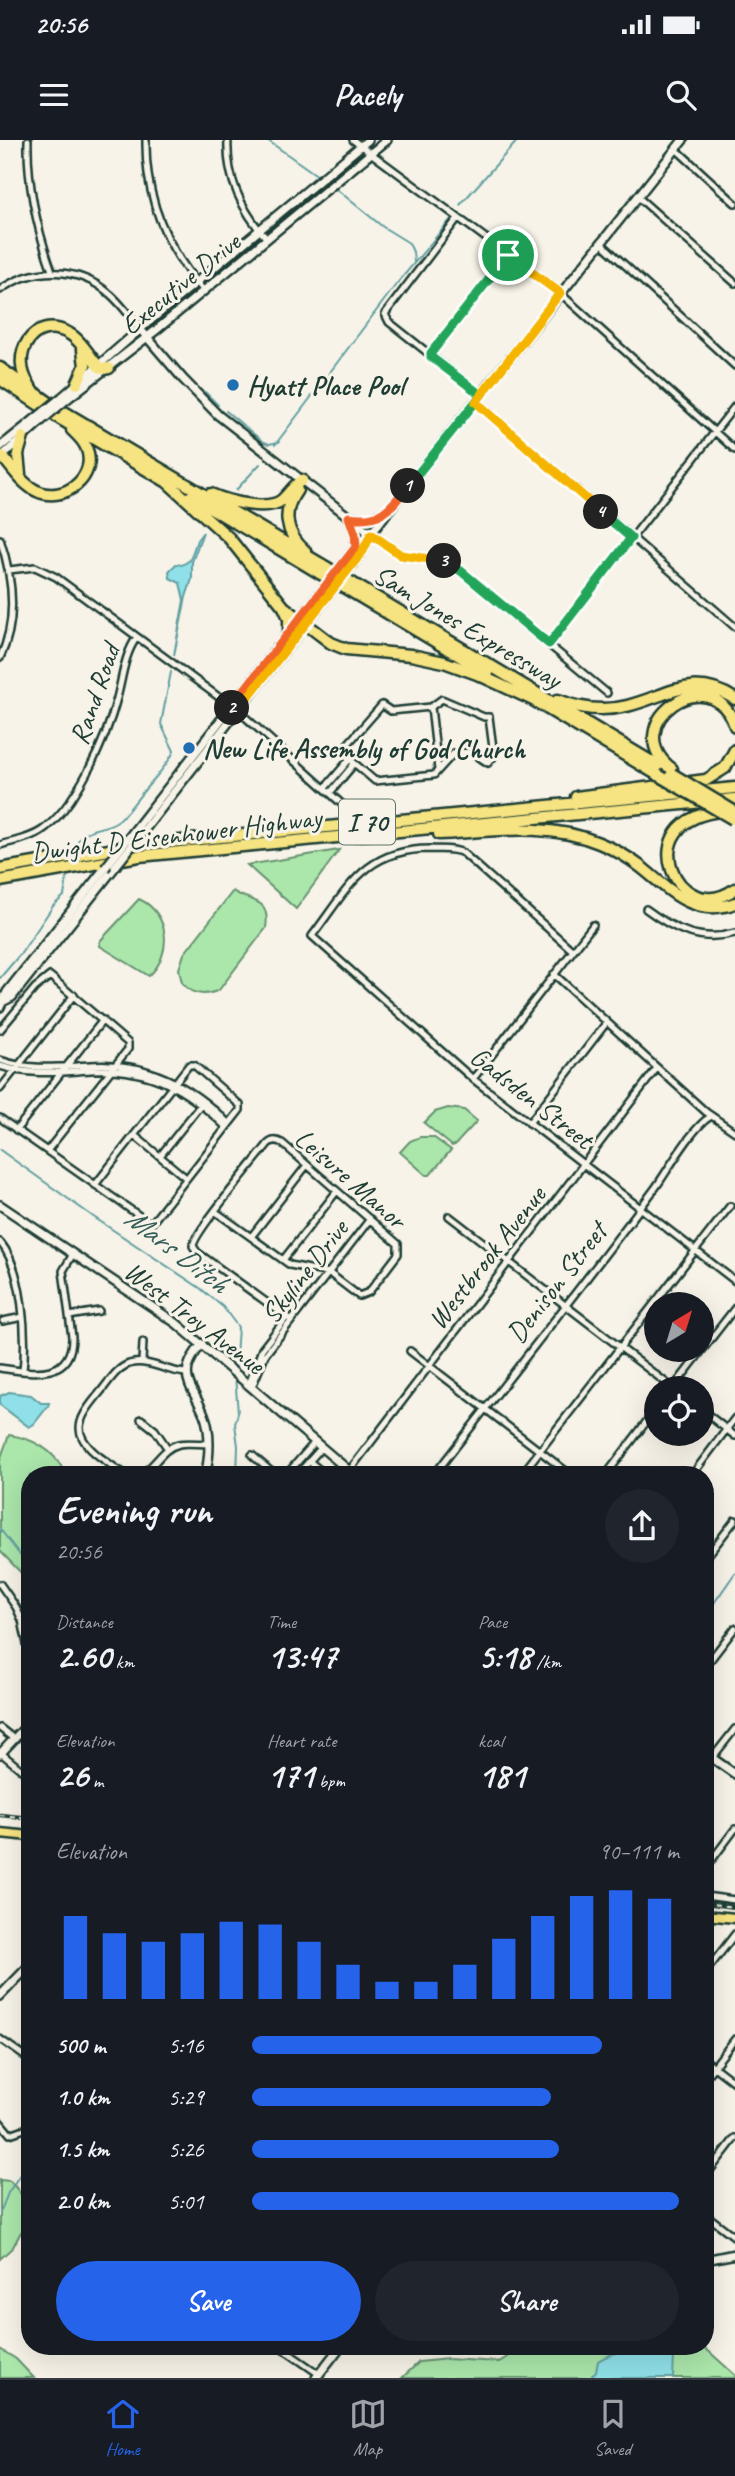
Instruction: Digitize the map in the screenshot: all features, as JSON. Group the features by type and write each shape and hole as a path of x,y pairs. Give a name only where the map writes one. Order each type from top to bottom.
{"highway":[{"path":"34,392 24,377 20,364 22,351 31,338 44,330 60,330 72,336 103,367"},
{"path":"77,384 85,366 82,346"},
{"name":"Sam Jones Expressway","path":"0,368 34,392 323,571"},
{"name":"Sam Jones Expressway","path":"0,379 62,420 164,480 675,773"},
{"path":"1,454 24,481 38,492 59,494 73,488 84,476 88,460 86,447 62,420"},
{"path":"23,437 17,460 24,481"},
{"path":"164,480 229,538 284,607 289,618 289,632"},
{"path":"178,480 223,499 268,505 281,501 302,480"},
{"path":"302,480 289,504 289,529 300,546 323,571"},
{"name":"Sam Jones Expressway","path":"350,586 533,700 733,817"},
{"path":"284,607 318,635 338,646 444,662 533,700"},
{"path":"512,678 557,700 591,709 626,706 689,686 713,688 735,699"},
{"path":"733,817 675,773 661,758 655,741 657,723 669,706 687,697 709,698 727,710 735,726"},
{"path":"471,812 500,805 700,781 722,771 735,750"},
{"name":"Dwight D Eisenhower Highway","path":"0,869 138,845 735,788"},
{"name":"Dwight D Eisenhower Highway","path":"0,881 139,856 735,799"},
{"path":"733,817 705,812 687,820 677,829 672,839 669,859 677,880 694,894 705,898 717,897 735,889"},
{"path":"356,835 419,835 525,829 560,832 588,839 616,851 687,903 709,908 735,903"}],"main road":[{"name":"Executive Drive","path":"1,454 103,367 140,329 368,140"},
{"name":"Executive Drive","path":"65,398 77,384 147,338 387,140"},
{"path":"2,1004 12,997 138,838 289,632 303,621 363,551 371,534 389,510 683,140"},
{"path":"140,329 217,413 371,534"},
{"name":"Executive Drive","path":"1,454 38,421"},
{"path":"349,517 371,519 389,510"},
{"path":"349,517 356,547"},
{"path":"2,1004 7,992 303,621 356,547 371,534"},
{"name":"West Troy Avenue","path":"0,1205 176,1323 344,1466"},
{"path":"202,1344 191,1360 188,1373 191,1390 206,1419 206,1466"},
{"path":"0,1754 21,1732"},
{"path":"714,1759 735,1774"},
{"path":"0,1833 21,1835"},
{"path":"714,1916 735,1919"},
{"path":"0,1996 21,1975"},
{"path":"714,2258 735,2254"},
{"path":"317,2376 334,2355"}],"street":[{"path":"27,140 32,194 40,235 52,271"},
{"path":"146,140 148,175 155,208 172,248 204,291"},
{"path":"228,140 228,161 236,190 244,208 267,239"},
{"path":"353,140 560,293 735,450"},
{"path":"676,149 735,203"},
{"path":"638,197 735,283"},
{"path":"458,218 387,309 389,322 735,627"},
{"path":"601,243 735,366"},
{"path":"431,357 432,352 508,255"},
{"path":"0,290 26,276 52,271 78,276 99,286 116,300 140,329"},
{"path":"549,644 735,406"},
{"path":"371,534 401,555 440,560 455,567 607,693"},
{"path":"0,539 9,570 11,621 0,658"},
{"path":"9,570 29,567 50,572 234,709 344,805"},
{"name":"Rand Road","path":"0,845 28,837 45,828 76,790 107,729 127,656 137,637"},
{"path":"444,699 489,717 494,756 488,763 471,752 454,753 434,775 375,781 344,754 345,747 381,706 390,711 431,707 444,699"},
{"path":"431,707 438,771"},
{"path":"327,790 352,762"},
{"name":"Gadsden Street","path":"572,950 460,851 424,849 402,852 375,861 360,873 312,936 473,1079 735,1281"},
{"path":"646,909 667,924 697,935 734,935"},
{"path":"473,1079 593,925"},
{"path":"554,974 657,1069 735,1132"},
{"path":"0,1030 35,988 50,976 129,1045 47,1151"},
{"path":"0,1089 74,995"},
{"path":"16,1130 103,1020"},
{"path":"529,1123 607,1022"},
{"path":"0,1063 17,1068 63,1070 113,1067 152,1071 202,1102 227,1126"},
{"path":"0,1118 16,1130 151,1224 241,1107 192,1065 188,1066 95,1185"},
{"name":"Westbrook Avenue","path":"357,1466 429,1366 657,1069"},
{"path":"160,1156 202,1102"},
{"name":"Denison Street","path":"442,1466 640,1208 681,1150 712,1116"},
{"path":"134,1135 186,1178"},
{"name":"Leisure Manor","path":"216,1212 268,1144 275,1141 282,1143 397,1242 400,1248 369,1292 363,1296 356,1294 329,1273"},
{"path":"251,1237 307,1165"},
{"path":"283,1260 337,1191"},
{"path":"528,1466 730,1206"},
{"path":"289,1319 197,1252 193,1246 194,1239 216,1212 293,1266 329,1273"},
{"path":"449,1216 657,1376"},
{"name":"Skyline Drive","path":"248,1383 289,1319 329,1273 370,1219"},
{"path":"0,1242 8,1252 15,1271 26,1346 23,1371"},
{"path":"0,1256 8,1252"},
{"path":"0,1368 45,1372 64,1362 72,1345 63,1271 73,1254"},
{"path":"682,1376 735,1308"},
{"path":"69,1316 99,1311"},
{"path":"3,1321 23,1318"},
{"path":"142,1362 143,1342"},
{"path":"410,1351 559,1466"},
{"path":"115,1466 87,1447 76,1431 82,1416 94,1400 118,1370 131,1364 142,1362 171,1372 188,1373"},
{"path":"699,1466 735,1418"},
{"path":"141,1419 155,1430 168,1449"},
{"path":"714,1420 735,1436"},
{"path":"613,1466 644,1425"},
{"path":"152,1466 168,1449 180,1444 208,1444"},
{"path":"305,1466 319,1444"},
{"path":"296,1466 319,1444"},
{"path":"252,1455 265,1466"},
{"path":"309,1461 315,1466"},
{"path":"714,1547 735,1520"},
{"path":"0,1584 21,1618"},
{"path":"714,1656 735,1629"},
{"path":"0,1728 14,1739"},
{"path":"714,1751 735,1729"},
{"path":"0,1754 21,1770"},
{"path":"714,1856 735,1829"},
{"path":"714,1897 735,1900"},
{"path":"714,1961 735,1934"},
{"path":"0,2039 21,2054"},
{"path":"735,2039 714,2067 735,2082"},
{"path":"0,2122 10,2134 21,2130"},
{"path":"714,2165 735,2138"},
{"path":"714,2221 735,2237"},
{"path":"290,2355 317,2376"}],"green space":[{"path":"339,850 296,909 247,865"},
{"path":"233,891 262,905 267,917 266,928 219,990 208,994 194,992 182,983 179,969 184,954"},
{"path":"139,899 157,914 165,935 162,957 149,976 100,946 100,941"},
{"path":"448,1108 464,1110 477,1121 452,1146 424,1123 435,1112"},
{"path":"420,1137 433,1137 451,1150 430,1175 426,1175 400,1152 410,1141"},
{"path":"9,1435 42,1446 61,1466 21,1466 21,1573 0,1551 0,1460"},
{"path":"0,2180 10,2181 21,2195 21,2232 13,2247 0,2259"},
{"path":"0,2349 16,2359 34,2378 0,2378"},
{"path":"511,2355 713,2355 735,2378 402,2378 419,2362 448,2359 499,2362"}],"water":[{"path":"203,532 192,562 192,579 174,655 184,600 180,583 170,578 169,571 176,564 182,565 190,560"},
{"path":"9,1392 31,1395 41,1403 49,1403 29,1427 0,1405 0,1396"},
{"path":"612,2355 673,2355 673,2378 590,2378 596,2371 598,2361"}],"waterway":[{"path":"267,140 318,176"},
{"path":"460,205 518,140"},
{"path":"335,188 383,227 409,243 414,262"},
{"path":"275,445 395,286 452,218"},
{"path":"205,392 218,405"},
{"path":"226,411 262,441 269,444 279,442"},
{"path":"236,490 260,464"},
{"path":"77,842 88,832 119,820 162,770 174,751 161,724 171,672"},
{"path":"0,978 22,952 53,906 64,896 67,878"},
{"name":"Mars Ditch","path":"0,1150 200,1288 223,1307 238,1327 235,1371"},
{"name":"Mars Ditch","path":"235,1376 237,1466"},
{"path":"0,1529 21,1556"},
{"path":"714,1603 735,1573"},
{"path":"0,2213 8,2193 21,2173"}],"railway":[{"path":"0,1815 21,1817"},
{"path":"714,1904 735,1907"}],"place":[{"name":"Hyatt Place Pool","path":"233,385"},
{"name":"New Life Assembly of God Church","path":"189,748"}],"route":[{"path":"508,255 560,293 476,402 631,538 549,644 455,567 440,560 401,555 371,534 363,551 237,711 231,707 356,547 349,517 371,519 389,510 481,395 431,355 508,255"}]}
